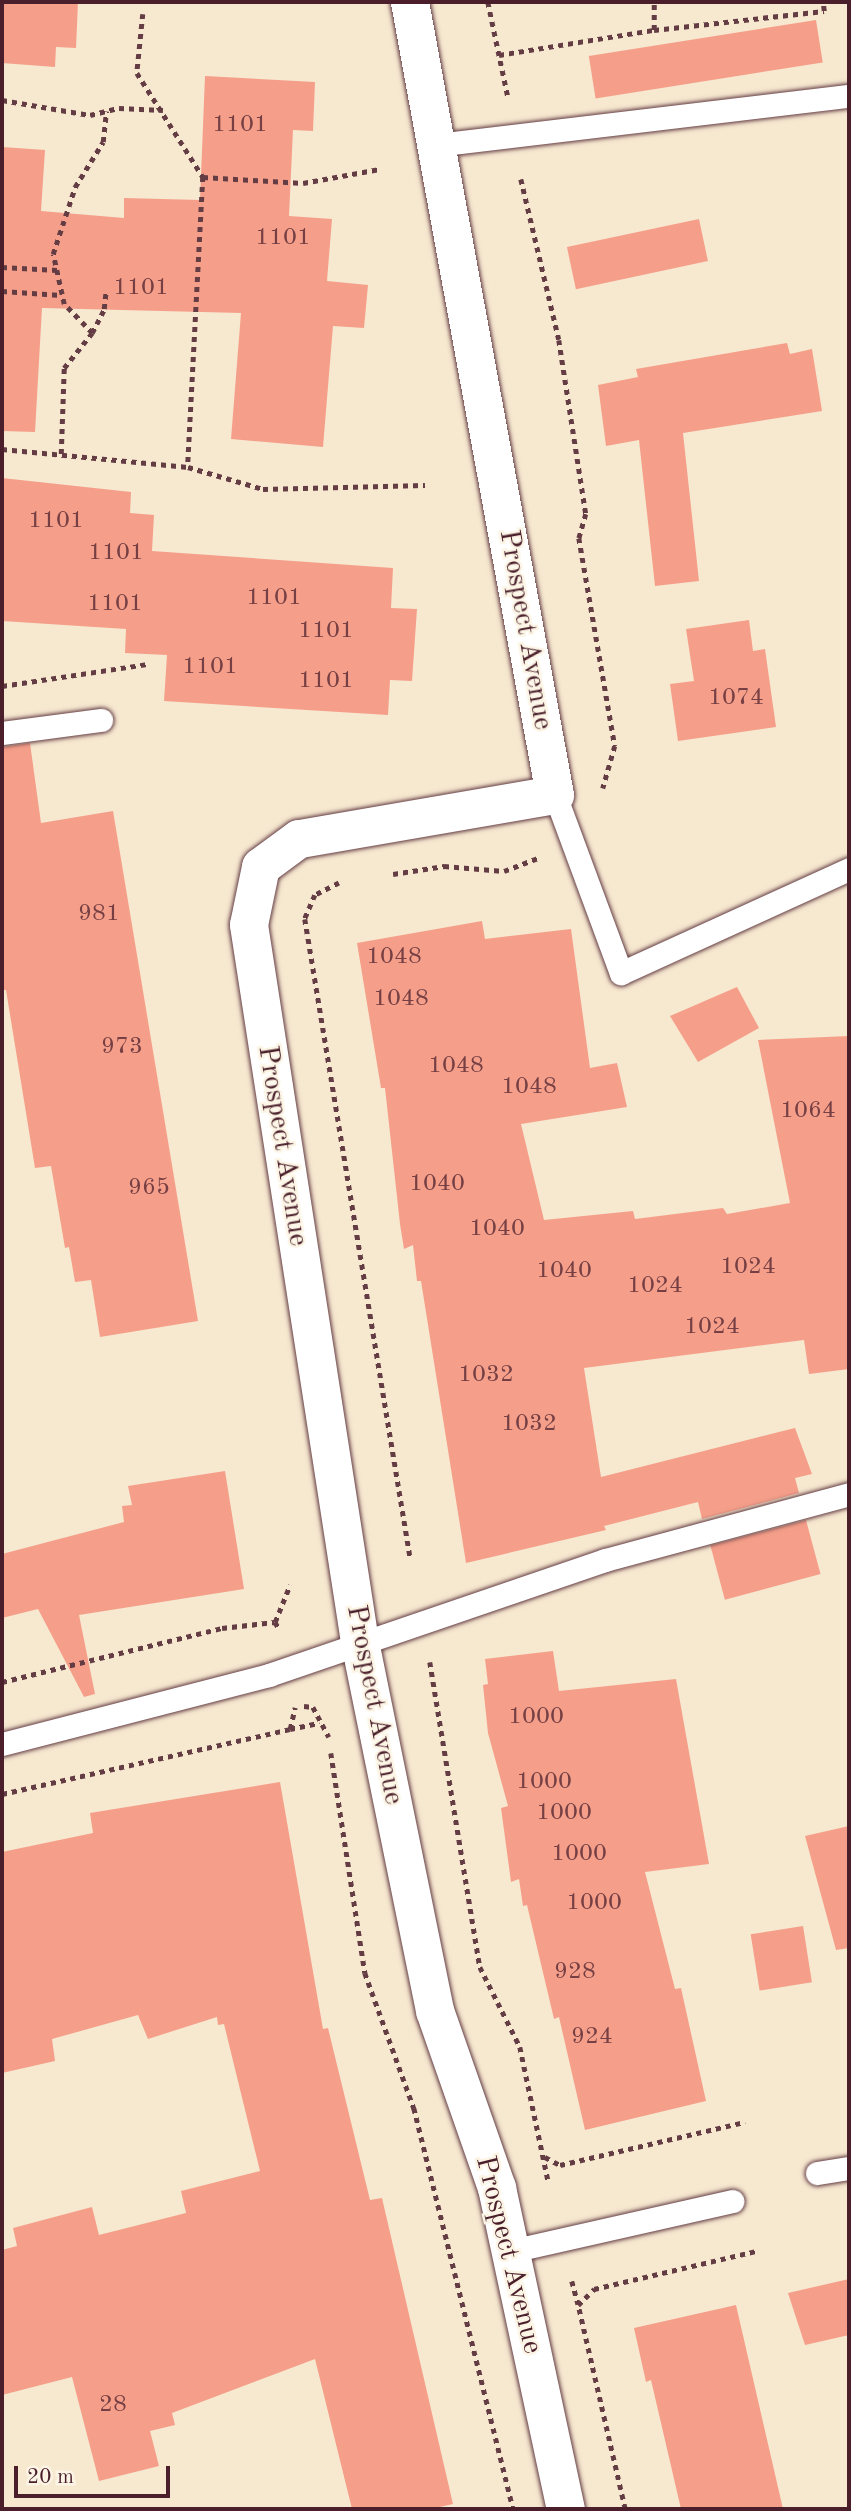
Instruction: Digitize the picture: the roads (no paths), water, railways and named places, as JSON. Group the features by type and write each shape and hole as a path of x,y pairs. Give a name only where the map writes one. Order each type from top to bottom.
{"street":[{"name":"Prospect Avenue","path":"410,2 561,812 299,839 261,867 249,925 360,1642 435,2011 497,2188 566,2509"}],"lane":[{"path":"436,145 849,96"},
{"path":"2,733 101,720"},
{"path":"561,812 621,974 849,869"},
{"path":"2,1744 269,1675 605,1560 849,1494"},
{"path":"817,2173 849,2168"},
{"path":"511,2251 732,2201"}]}
